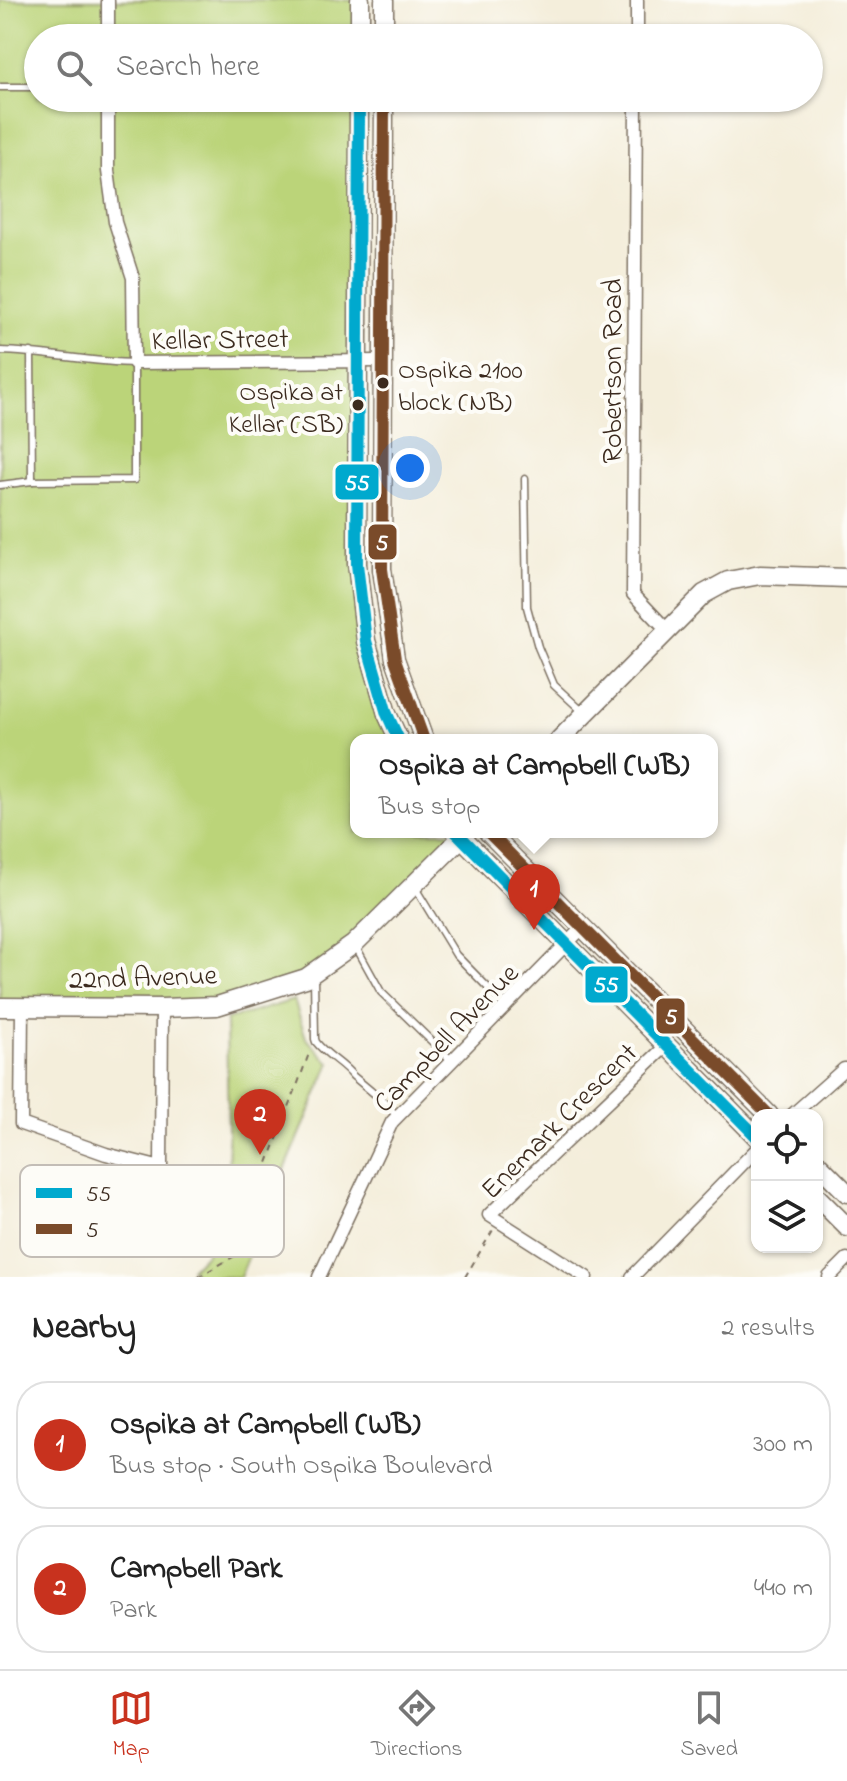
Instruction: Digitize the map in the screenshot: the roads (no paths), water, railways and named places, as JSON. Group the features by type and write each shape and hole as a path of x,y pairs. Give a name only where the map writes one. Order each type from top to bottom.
{"main road":[{"path":"360,0 360,24"},
{"path":"384,0 384,24"},
{"path":"359,112 357,564 366,641 387,714 396,734"},
{"path":"384,112 382,569 395,659 422,734"},
{"path":"565,734 704,594 728,581 760,575 847,578"},
{"name":"22nd Avenue","path":"0,1007 217,1006 306,978 354,944 457,838"},
{"path":"465,838 751,1131"},
{"path":"494,838 763,1109"},
{"path":"823,1169 847,1193"},
{"path":"823,1203 847,1227"}],"street":[{"path":"108,0 108,24"},
{"path":"637,0 637,24"},
{"name":"Kellar Street","path":"108,112 108,171 115,222 133,278 134,363 383,361"},
{"name":"Robertson Road","path":"636,112 633,594 668,631"},
{"name":"Campbell Avenue","path":"319,1277 392,1122 582,928"},
{"path":"22,1007 21,1124 106,1154 149,1165"},
{"path":"161,1165 162,1008"},
{"name":"Enemark Crescent","path":"586,1277 489,1215 666,1046"},
{"path":"799,1109 847,1069"},
{"path":"632,1277 751,1155"},
{"path":"829,1277 847,1259"}],"lane":[{"path":"0,87 24,87"},
{"path":"0,351 134,363 134,480 32,481 0,485"},
{"path":"31,352 32,481"},
{"path":"525,479 527,607 538,647 554,685 585,714"},
{"path":"414,885 456,955 506,1006"},
{"path":"354,944 381,992 452,1061"},
{"path":"314,972 315,1039 319,1047 350,1071 397,1116"}],"place":[{"name":"Ospika 2100 block (NB)","path":"383,383"},
{"name":"Ospika at Kellar (SB)","path":"358,405"},
{"name":"Ospika at Campbell (WB)","path":"534,930"},
{"name":"Campbell Park","path":"260,1155"}]}
